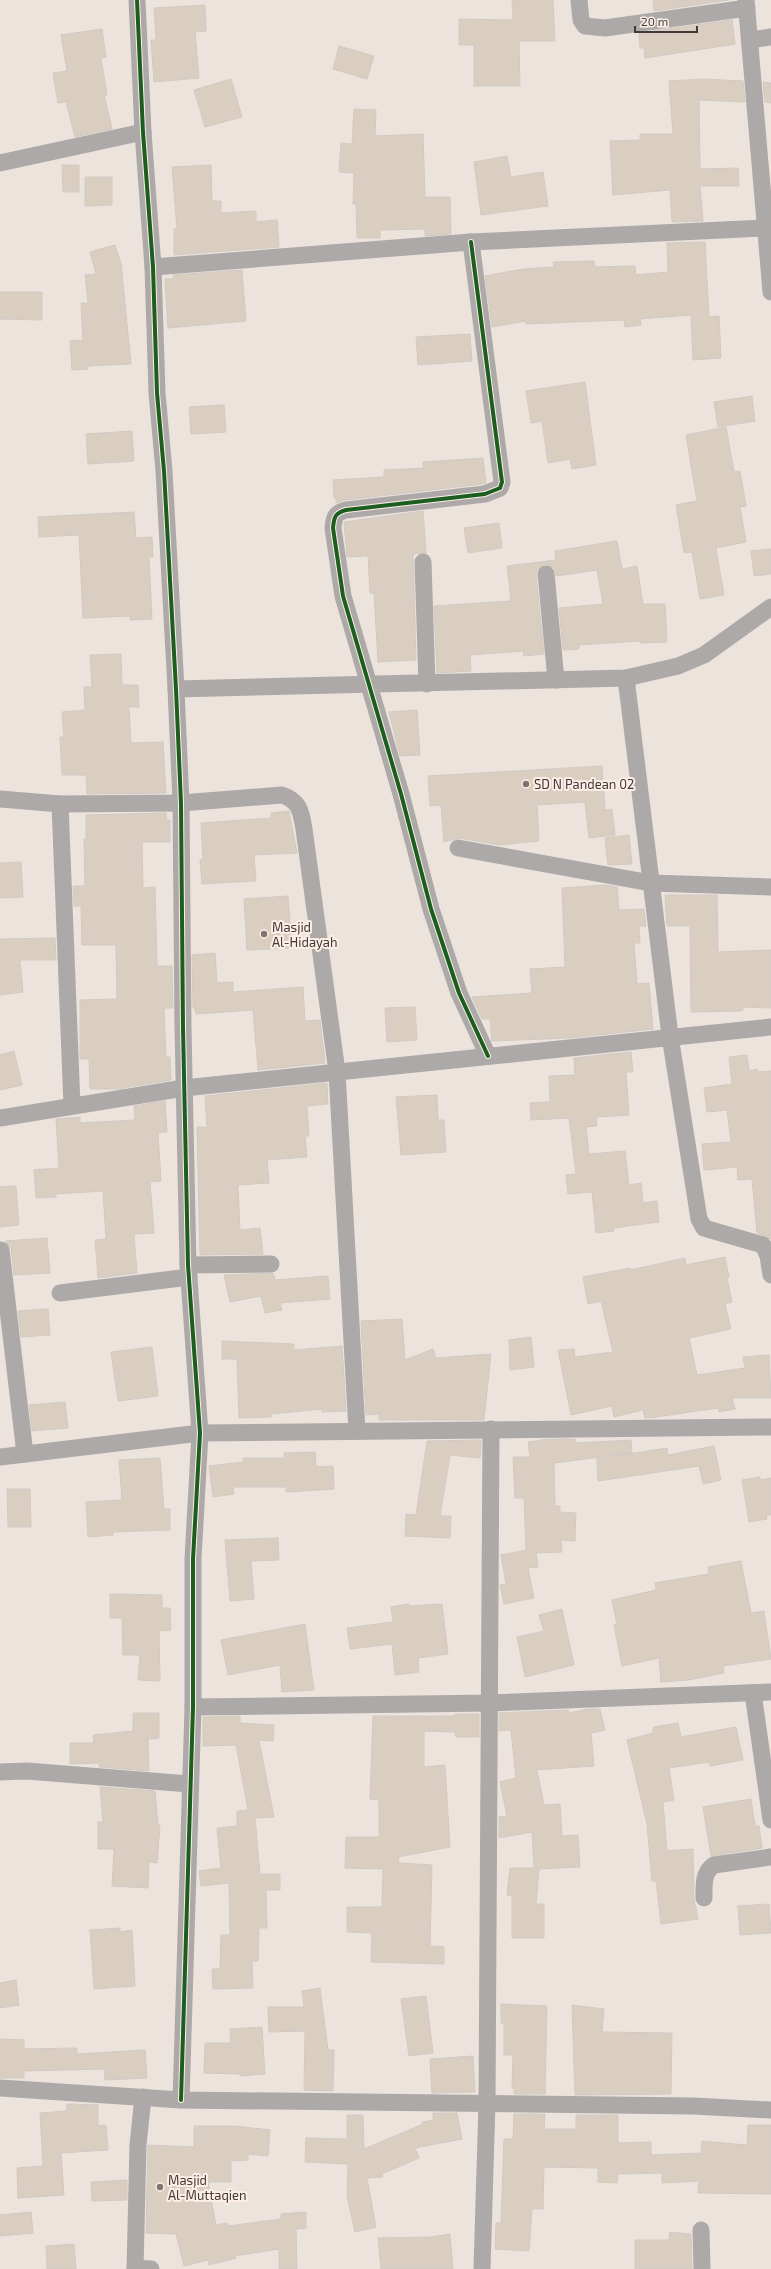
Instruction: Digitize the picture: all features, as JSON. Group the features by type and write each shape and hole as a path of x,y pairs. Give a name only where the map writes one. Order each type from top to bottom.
{"street":[{"path":"137,0 143,132 153,267 157,393 164,471 176,689 181,803 184,1088 188,1271 200,1433 193,1559 193,1707 189,1784 181,2100"},
{"path":"580,0 581,20 586,26 605,28 746,4 750,40 763,112 771,292"},
{"path":"750,40 771,37"},
{"path":"0,163 143,132"},
{"path":"153,267 767,217"},
{"path":"471,242 502,482 500,488 485,494 346,510 338,512 334,518 343,596 370,685 431,909 459,994 488,1056"},
{"path":"423,562 427,684"},
{"path":"546,574 556,680"},
{"path":"176,689 626,678 678,666 704,655 771,607"},
{"path":"626,678 670,1036 700,1224 710,1231 763,1245 768,1256 771,1275"},
{"path":"0,799 60,804 181,803 282,795 296,802 300,809 337,1072 357,1431"},
{"path":"60,804 72,1106"},
{"path":"458,848 651,883 771,888"},
{"path":"0,1118 184,1088 670,1036 771,1027"},
{"path":"0,1250 25,1454"},
{"path":"60,1292 188,1271 271,1264"},
{"path":"0,1456 200,1433 771,1427"},
{"path":"482,2269 487,2103 491,1429"},
{"path":"193,1707 489,1703 771,1692"},
{"path":"753,1693 771,1820"},
{"path":"0,1772 27,1771 189,1784"},
{"path":"704,1898 705,1875 708,1868 714,1865 771,1857"},
{"path":"0,2088 181,2100 693,2106 771,2110"},
{"path":"140,2269 138,2144 143,2097"},
{"path":"701,2230 702,2269"}],"building":[{"path":"512,0 553,0 555,41 519,41 520,86 474,86 474,45 459,45 459,19 513,20"},
{"path":"653,0 729,0 654,11"},
{"path":"205,5 206,31 195,32 199,78 154,82 151,40 156,40 154,8"},
{"path":"732,20 735,44 645,58 644,48 640,48 639,33"},
{"path":"102,29 106,57 101,58 107,95 104,95 112,129 75,137 66,102 58,103 53,73 67,71 61,35"},
{"path":"339,46 374,56 367,79 333,69"},
{"path":"231,79 242,117 205,127 194,90"},
{"path":"704,79 743,81 745,102 699,100 700,169 738,168 739,186 700,186 703,221 672,222 670,190 613,195 610,141 640,140 640,134 673,134 669,81"},
{"path":"763,82 771,83 771,103 765,102"},
{"path":"354,109 376,110 375,136 423,134 425,197 450,197 451,234 425,236 425,229 380,230 380,238 357,238 356,204 353,204 354,173 339,172 341,143 352,144"},
{"path":"507,156 511,177 543,172 548,206 481,215 474,162"},
{"path":"62,165 79,165 79,192 63,192"},
{"path":"211,165 212,201 221,201 221,213 256,211 256,222 277,220 279,247 174,255 174,229 177,229 172,167"},
{"path":"85,177 112,177 112,205 85,206"},
{"path":"705,242 709,317 719,316 721,358 693,360 691,315 640,319 641,325 625,327 624,320 526,324 526,321 492,327 485,276 523,269 554,267 553,262 594,261 595,267 635,266 636,275 668,272 667,243"},
{"path":"115,245 121,263 131,364 88,366 88,369 72,370 70,341 83,340 81,303 88,303 85,275 96,274 90,252"},
{"path":"242,270 246,321 168,328 165,279 173,279 173,275"},
{"path":"0,292 42,292 42,320 0,319"},
{"path":"470,334 472,361 418,365 416,337"},
{"path":"585,382 596,465 572,469 570,459 548,463 542,421 531,423 526,391"},
{"path":"752,396 755,421 718,427 714,402"},
{"path":"224,405 226,432 191,434 189,407"},
{"path":"726,427 734,472 740,471 746,506 740,507 746,542 716,548 724,595 700,599 692,552 684,553 676,505 697,501 686,435"},
{"path":"132,431 134,461 88,464 86,434"},
{"path":"483,458 486,483 483,484 345,500 336,503 336,498 334,498 333,480 384,477 384,470 424,468 423,462"},
{"path":"423,511 426,553 413,554 416,660 378,662 374,593 370,593 368,556 347,557 344,522"},
{"path":"134,512 136,538 152,537 153,557 149,557 152,619 130,620 130,616 83,618 79,535 39,537 38,517"},
{"path":"499,523 502,548 468,553 464,528"},
{"path":"617,541 622,569 637,566 643,604 665,604 667,642 640,643 640,641 579,645 579,649 563,650 559,608 603,604 597,570 556,576 554,568 545,564 537,570 536,575 544,654 524,656 523,651 470,655 471,671 437,673 434,606 511,601 507,566 556,560 555,551"},
{"path":"771,549 771,574 754,576 751,551"},
{"path":"121,654 122,685 138,685 139,707 129,707 131,743 163,742 166,793 87,794 86,775 62,775 60,737 64,737 62,712 85,710 84,687 92,687 90,655"},
{"path":"417,710 420,755 400,756 389,712"},
{"path":"602,766 605,810 612,809 615,835 589,838 585,802 537,805 539,841 499,845 459,838 444,842 441,805 430,806 428,776"},
{"path":"289,811 297,853 254,855 256,881 202,884 200,860 203,859 201,823 271,818 271,813"},
{"path":"166,813 167,820 170,820 170,842 142,842 143,888 155,887 157,966 172,966 173,1008 164,1008 166,1057 170,1057 171,1080 118,1089 90,1089 89,1059 80,1059 80,1000 117,999 116,945 82,945 81,906 74,906 73,886 85,886 84,839 86,839 86,815"},
{"path":"629,835 632,864 608,865 605,838"},
{"path":"21,862 23,897 0,898 0,863"},
{"path":"606,885 617,887 619,910 644,909 646,926 639,926 640,943 634,943 637,984 649,983 653,1029 570,1038 492,1041 490,1019 482,1019 472,997 532,993 530,969 565,967 562,888"},
{"path":"665,895 717,895 718,952 771,950 771,1008 744,1007 742,1011 691,1012 690,926 667,926"},
{"path":"288,896 292,948 247,950 244,899"},
{"path":"55,938 56,960 20,960 23,992 0,995 0,939"},
{"path":"215,953 217,983 233,982 233,992 303,987 305,1021 320,1020 325,1063 258,1070 253,1010 196,1014 195,1008 193,1008 192,955"},
{"path":"415,1007 417,1040 387,1042 385,1008"},
{"path":"14,1051 22,1085 0,1090 0,1055"},
{"path":"631,1052 633,1072 626,1072 629,1115 596,1117 597,1126 586,1127 589,1154 625,1151 629,1185 641,1183 643,1203 657,1201 659,1222 613,1228 614,1231 596,1233 592,1192 568,1194 566,1175 576,1174 569,1118 531,1120 530,1103 550,1102 549,1076 575,1075 574,1058"},
{"path":"747,1055 749,1071 757,1069 758,1072 771,1071 771,1239 757,1233 752,1179 738,1180 737,1167 704,1170 702,1144 731,1142 727,1110 707,1112 704,1088 732,1084 729,1057"},
{"path":"327,1083 328,1104 307,1106 309,1136 305,1136 307,1157 267,1160 269,1183 238,1185 240,1230 260,1228 263,1254 200,1255 197,1127 207,1127 205,1096"},
{"path":"437,1095 438,1120 444,1120 446,1152 401,1155 396,1097"},
{"path":"165,1101 167,1132 158,1133 161,1181 150,1182 154,1233 134,1234 137,1273 98,1278 95,1240 106,1239 103,1191 56,1194 56,1197 36,1198 34,1170 59,1168 56,1119 80,1117 80,1123 135,1120 134,1106"},
{"path":"16,1186 19,1225 0,1227 0,1187"},
{"path":"47,1238 50,1273 14,1275 11,1248 5,1241"},
{"path":"725,1257 729,1277 727,1278 732,1302 725,1304 731,1329 689,1338 697,1375 745,1368 743,1357 769,1355 771,1398 732,1398 735,1409 719,1412 718,1408 649,1418 645,1418 643,1410 614,1417 612,1406 571,1415 558,1350 574,1349 575,1357 613,1352 601,1301 588,1304 583,1277 630,1268 631,1270 685,1258 686,1265"},
{"path":"273,1273 275,1280 328,1276 330,1299 280,1303 282,1310 265,1313 261,1296 230,1302 224,1275"},
{"path":"48,1309 50,1335 21,1337 18,1311"},
{"path":"402,1319 405,1360 433,1349 436,1358 491,1354 484,1420 379,1420 379,1414 366,1415 361,1321"},
{"path":"531,1337 534,1367 510,1370 509,1340"},
{"path":"222,1341 294,1344 294,1350 342,1346 346,1411 322,1412 322,1409 271,1414 271,1417 239,1418 237,1359 222,1359"},
{"path":"152,1347 158,1396 118,1401 111,1352"},
{"path":"65,1402 68,1428 32,1431 29,1405"},
{"path":"548,1439 575,1439 576,1443 631,1440 632,1453 554,1463 555,1506 560,1506 560,1512 576,1513 575,1541 561,1540 562,1552 536,1553 538,1567 528,1568 534,1598 504,1604 500,1585 506,1584 501,1555 526,1550 524,1498 515,1498 513,1457 530,1457 528,1442"},
{"path":"481,1440 480,1458 450,1455 440,1516 451,1516 450,1538 405,1536 406,1514 416,1515 427,1441"},
{"path":"714,1446 721,1480 703,1484 699,1466 598,1481 597,1459 667,1448 668,1455"},
{"path":"315,1452 316,1467 333,1466 334,1489 286,1492 286,1487 233,1487 234,1494 213,1497 209,1466 243,1462 243,1458 284,1458 284,1453"},
{"path":"160,1458 164,1509 170,1509 170,1530 113,1532 113,1535 88,1537 86,1502 122,1500 119,1460"},
{"path":"760,1477 760,1480 771,1478 771,1515 766,1515 767,1519 749,1522 742,1480"},
{"path":"7,1489 30,1489 31,1527 8,1527"},
{"path":"278,1538 279,1560 251,1561 254,1599 230,1601 225,1540"},
{"path":"741,1561 751,1613 764,1611 771,1659 723,1666 724,1673 688,1680 661,1682 659,1658 622,1666 614,1625 617,1624 612,1600 656,1590 655,1583 709,1574 708,1567"},
{"path":"110,1594 162,1595 162,1608 170,1608 171,1630 159,1631 160,1681 138,1680 140,1655 123,1655 122,1618 110,1618"},
{"path":"409,1604 409,1606 442,1604 448,1654 418,1658 419,1672 395,1675 392,1644 350,1649 347,1628 393,1622 391,1607"},
{"path":"562,1609 574,1665 525,1677 517,1637 544,1631 539,1615"},
{"path":"305,1624 314,1690 282,1692 280,1665 228,1675 221,1640"},
{"path":"588,1709 600,1709 605,1730 591,1733 594,1766 537,1770 544,1805 560,1804 562,1836 578,1835 580,1867 539,1869 536,1904 544,1904 544,1938 512,1938 512,1896 507,1895 510,1868 534,1868 532,1832 499,1838 499,1817 507,1816 500,1782 516,1778 511,1730 499,1731 499,1713 568,1710 569,1713"},
{"path":"133,1713 159,1713 159,1738 148,1739 149,1771 99,1767 99,1763 70,1764 70,1743 94,1743 93,1735 133,1731"},
{"path":"455,1714 479,1714 479,1737 456,1737 455,1732 424,1731 424,1767 445,1765 450,1847 398,1857 399,1863 432,1865 430,1946 444,1947 444,1964 371,1962 372,1933 347,1932 347,1907 382,1907 383,1869 345,1868 346,1837 379,1837 379,1800 370,1799 373,1716 455,1716"},
{"path":"240,1716 240,1723 274,1725 273,1741 259,1740 274,1817 255,1818 260,1874 280,1874 280,1890 266,1890 267,1928 259,1928 258,1961 252,1961 253,1988 213,1989 212,1969 220,1969 221,1935 230,1935 229,1883 201,1886 199,1871 221,1868 217,1828 237,1826 237,1811 248,1810 236,1745 203,1746 203,1717"},
{"path":"678,1723 681,1737 736,1727 743,1760 710,1766 709,1762 669,1768 674,1800 663,1802 667,1851 693,1849 694,1898 698,1919 661,1924 656,1881 652,1881 647,1824 627,1740 653,1733 653,1727"},
{"path":"100,1787 155,1791 158,1825 160,1825 157,1863 149,1862 148,1888 112,1886 114,1849 98,1849 98,1822 103,1822"},
{"path":"751,1799 755,1826 759,1826 762,1848 711,1856 703,1807"},
{"path":"769,1904 771,1933 740,1935 738,1906"},
{"path":"120,1928 120,1932 132,1930 135,1986 94,1989 90,1930"},
{"path":"16,1980 19,2005 0,2008 0,1983"},
{"path":"320,1988 328,2050 334,2050 333,2091 304,2090 305,2031 269,2032 268,2007 304,2007 302,1991"},
{"path":"426,1996 433,2053 409,2056 401,1999"},
{"path":"501,2004 547,2006 545,2094 514,2094 514,2088 512,2088 513,2055 504,2055 504,2023 501,2023"},
{"path":"572,2005 604,2009 602,2032 672,2033 671,2094 575,2095"},
{"path":"262,2027 265,2074 240,2076 240,2074 204,2073 205,2043 231,2043 230,2029"},
{"path":"0,2039 24,2040 24,2049 77,2048 77,2054 145,2050 147,2078 105,2080 104,2069 24,2071 24,2078 0,2078"},
{"path":"473,2056 475,2092 432,2093 430,2059"},
{"path":"67,2104 98,2105 98,2126 106,2125 108,2150 61,2153 64,2195 18,2198 17,2168 43,2166 40,2113 67,2111"},
{"path":"433,2113 457,2113 462,2139 415,2148 419,2158 382,2174 383,2177 367,2178 376,2227 355,2232 347,2196 348,2164 305,2162 306,2138 347,2139 347,2115 363,2115 364,2149 423,2124 422,2122 433,2120"},
{"path":"514,2114 545,2114 544,2129 576,2129 576,2115 618,2115 618,2143 651,2142 651,2155 701,2153 702,2141 747,2145 748,2125 771,2125 771,2194 698,2193 699,2181 662,2183 662,2173 618,2174 617,2183 598,2182 598,2168 544,2167 543,2209 532,2209 529,2251 495,2249 496,2223 501,2223 504,2139 513,2139"},
{"path":"194,2126 234,2126 270,2130 268,2156 248,2154 248,2160 231,2161 231,2182 208,2182 216,2225 227,2223 228,2226 281,2219 281,2214 306,2212 306,2228 296,2229 297,2269 279,2269 279,2249 235,2256 236,2258 209,2265 208,2260 184,2266 176,2234 146,2233 148,2145 194,2147"},
{"path":"127,2180 127,2200 92,2201 91,2182"},
{"path":"31,2212 33,2233 0,2236 0,2215"},
{"path":"670,2232 691,2234 692,2269 635,2269 635,2240 669,2240"},
{"path":"450,2234 453,2269 381,2269 378,2238 431,2237"},
{"path":"74,2244 76,2269 47,2269 46,2246"}],"cycle path":[{"path":"137,0 143,132 153,267 157,393 164,471 176,689 181,803 183,1028 188,1265 200,1433 193,1559 193,1707 181,2100"},
{"path":"471,242 502,482 500,488 485,494 346,510 337,514 333,528 343,596 401,794 431,909 459,993 488,1056"}],"place":[{"name":"SD N Pandean 02","path":"526,784"},
{"name":"Masjid Al-Hidayah","path":"264,934"},
{"name":"Masjid Al-Muttaqien","path":"160,2187"}]}
